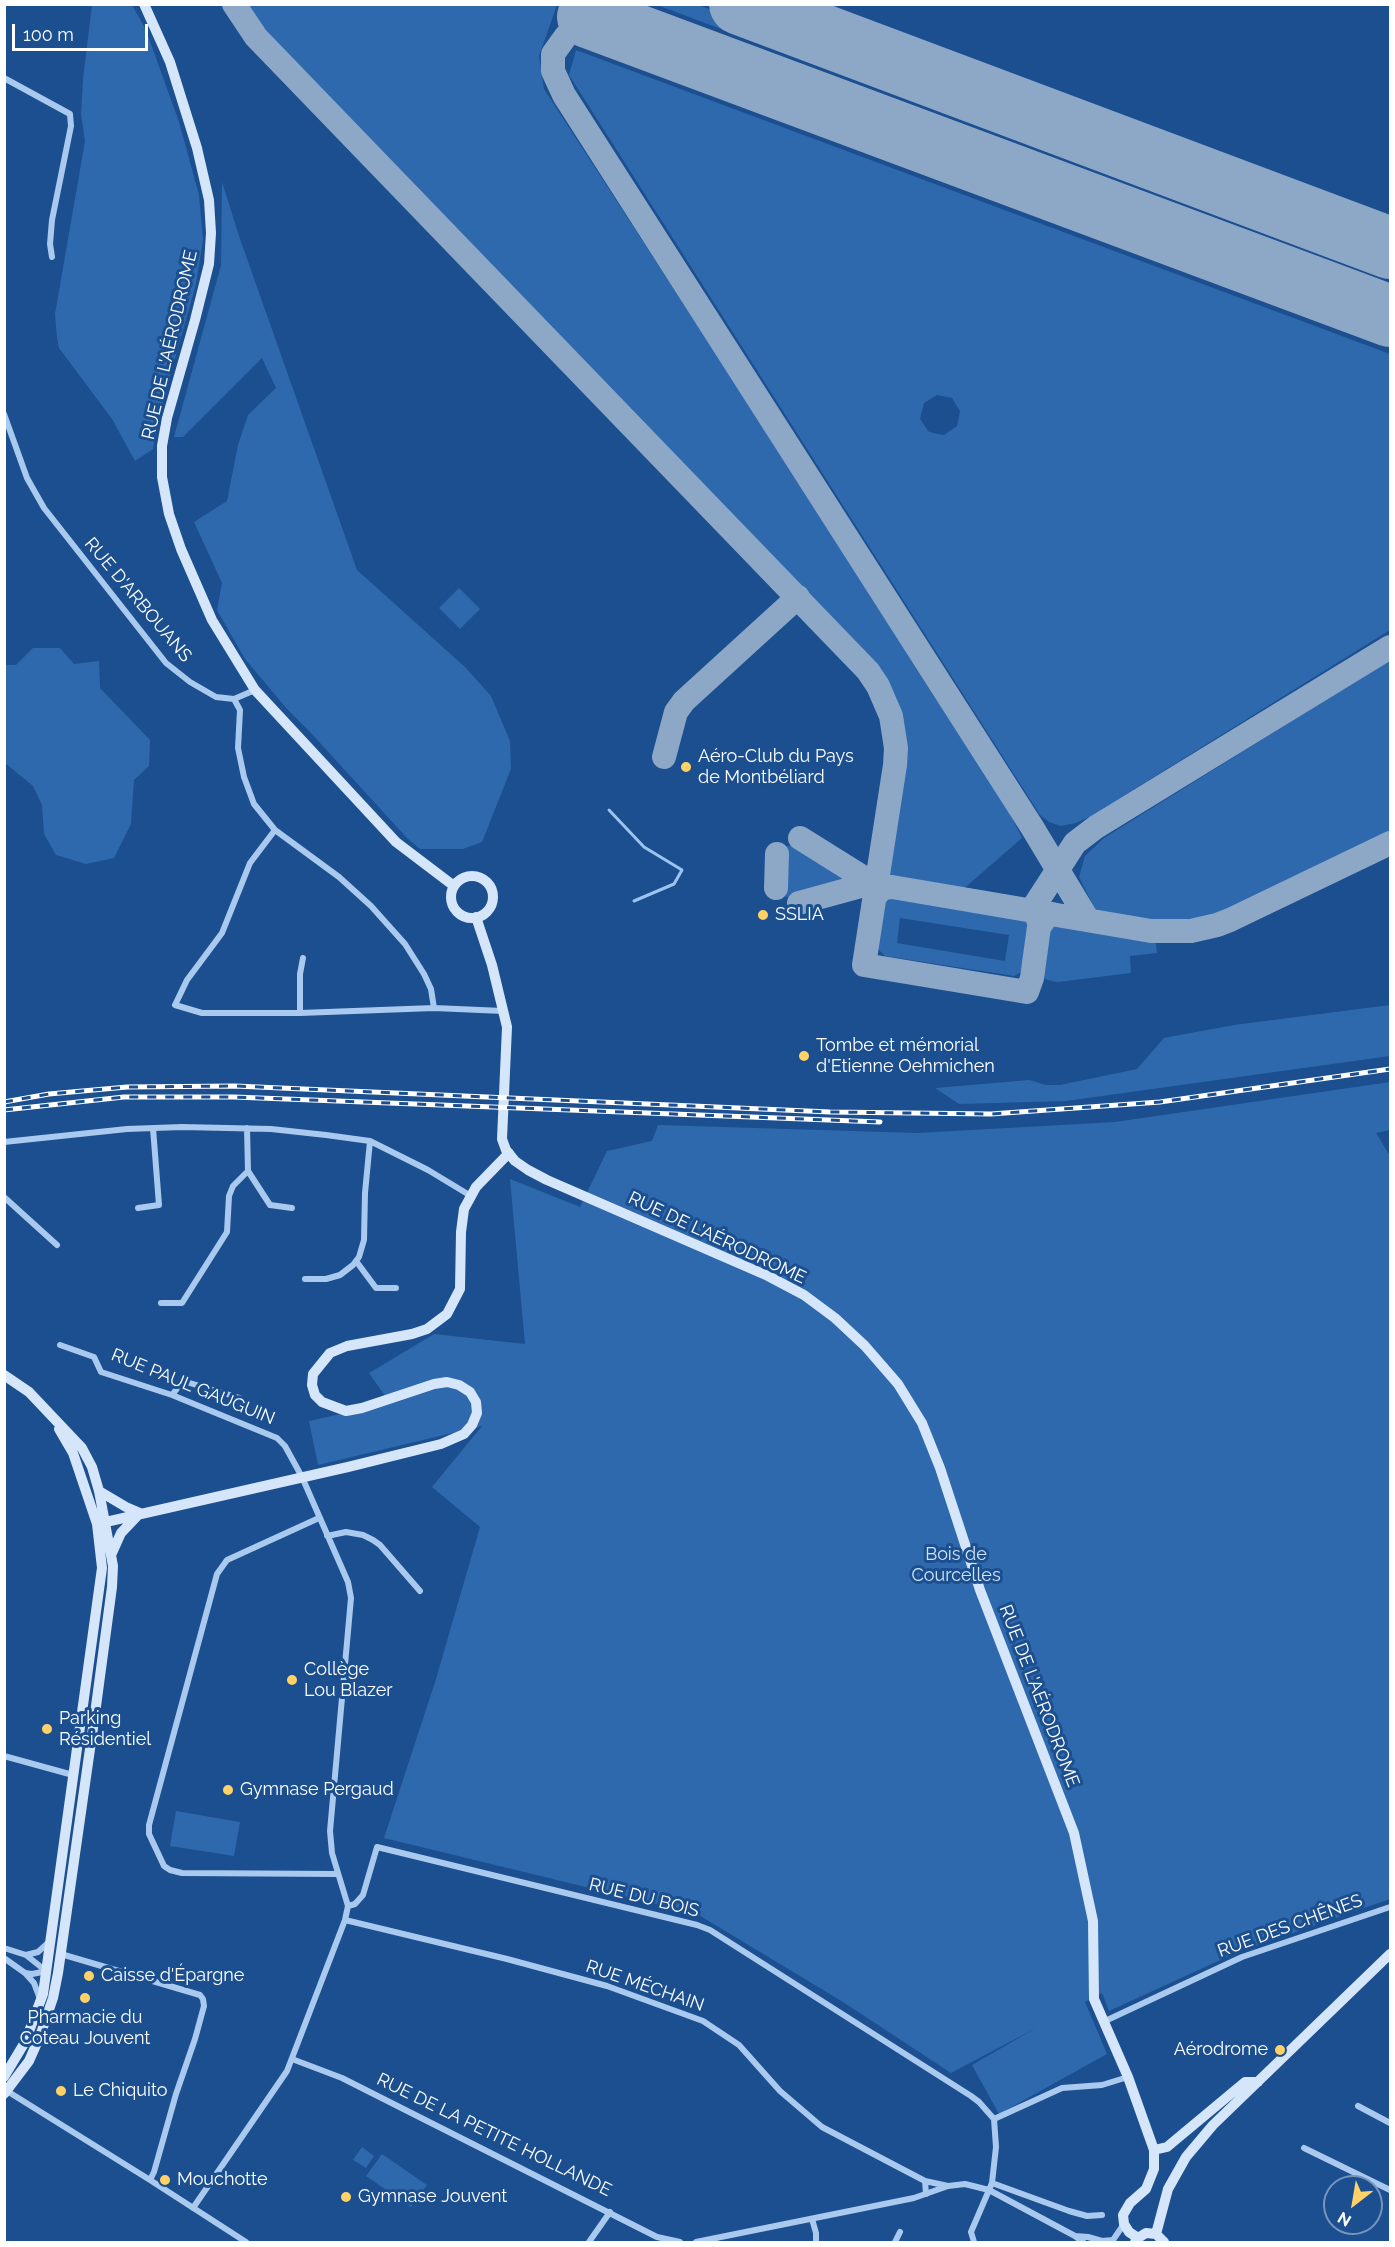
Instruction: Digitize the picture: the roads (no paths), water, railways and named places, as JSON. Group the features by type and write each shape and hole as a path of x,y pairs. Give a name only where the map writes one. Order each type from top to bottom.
{"street":[{"name":"RUE DE L'AÉRODROME","path":"144,4 170,62 197,148 209,200 211,233 209,264 167,418 162,446 162,477 169,514 181,549 212,620 255,690 396,842 454,886"},
{"path":"4,78 70,114 71,126 52,220 50,244 52,257"},
{"name":"RUE D'ARBOUANS","path":"4,414 7,429 27,478 44,508 166,663 205,692 225,699 234,699"},
{"path":"255,690 234,699 240,710 238,748 244,777 254,804 275,830 339,877 371,906 399,937 424,974 431,989 434,1008"},
{"path":"275,830 250,863 222,933 187,980 176,1005 202,1013 300,1013 434,1008 504,1011"},
{"path":"465,877 479,877 489,885 493,895 490,907 482,915 476,917 469,917 457,911 452,899 454,886 465,877"},
{"path":"102,1522 348,1467 447,1442 464,1434 472,1425 477,1413 477,1402 470,1392 459,1385 447,1382 346,1411 322,1402 315,1395 312,1385 313,1374 330,1353 347,1346 427,1329 447,1314 460,1289 464,1209 476,1187 509,1153 502,1139 507,1038 504,1011 476,917"},
{"path":"300,1013 300,974 303,958"},
{"path":"4,1142 153,1128 271,1129 370,1141 428,1170 471,1196"},
{"path":"138,1208 159,1205 153,1128"},
{"path":"247,1128 248,1171 270,1206 292,1208"},
{"path":"305,1279 326,1279 340,1275 356,1261 364,1240 365,1193 370,1141"},
{"name":"RUE DE L'AÉRODROME","path":"509,1153 521,1166 547,1180 752,1268 804,1295 850,1331 902,1390 930,1439 980,1590 1074,1833 1094,1921 1094,2000 1128,2077 1154,2150 1154,2169 1146,2189 1130,2203 1124,2215 1124,2224"},
{"path":"161,1303 182,1303 227,1232 229,1196 233,1186 248,1171"},
{"path":"4,1197 57,1245"},
{"path":"356,1261 376,1288 396,1288"},
{"name":"RUE PAUL GAUGUIN","path":"60,1345 94,1357 101,1371 172,1395 277,1438 285,1446 302,1477"},
{"path":"4,1376 29,1392 82,1448 92,1467 99,1491 102,1522 102,1568 51,1939 53,1998 29,2061 6,2092"},
{"path":"172,1395 183,1381 240,1398"},
{"path":"49,1412 73,1454 102,1522 111,1556 112,1587 61,1954 26,2042 7,2074 4,2086 6,2092 246,2242"},
{"path":"193,2208 287,2071 298,2036 345,1920 348,1906 337,1875 330,1831 351,1598 348,1582 302,1477"},
{"path":"99,1491 140,1513"},
{"path":"111,1556 121,1533 140,1513"},
{"path":"320,1518 227,1560 221,1566 213,1583 149,1826 149,1834 164,1866 182,1873 337,1875"},
{"path":"327,1536 346,1532 363,1535 373,1540 420,1591"},
{"path":"4,1756 73,1775"},
{"name":"RUE DU BOIS","path":"348,1906 356,1904 363,1895 377,1847 697,1925 710,1930 971,2096 994,2119"},
{"name":"RUE DES CHÊNES","path":"1103,2022 1242,1957 1390,1907"},
{"name":"RUE MÉCHAIN","path":"345,1920 607,1986 703,2021 739,2045 780,2091 822,2127 925,2181 948,2186"},
{"path":"26,1956 38,1952 51,1939"},
{"path":"4,1948 26,1956 52,1972"},
{"path":"61,1954 200,1995 204,2006 150,2180"},
{"path":"1075,2236 1102,2241 1113,2240 1124,2224 1136,2240 1146,2233 1160,2238 1168,2188 1186,2157 1213,2125 1390,1954"},
{"path":"4,1958 34,1983 41,2002"},
{"path":"24,1973 52,1972"},
{"name":"RUE DE LA PETITE HOLLANDE","path":"292,2059 342,2078 657,2237 680,2242"},
{"path":"974,2242 971,2232 992,2183 996,2147 994,2119 1062,2088 1102,2085 1128,2077"},
{"path":"1154,2150 1167,2147 1245,2082 1258,2082"},
{"path":"1358,2106 1390,2123"},
{"path":"1304,2148 1390,2190"},
{"path":"925,2181 926,2194"},
{"path":"992,2183 1069,2211 1087,2216 1102,2215"},
{"path":"696,2242 710,2241 965,2184 989,2190 1083,2242"},
{"path":"589,2242 610,2212"},
{"path":"812,2219 816,2242"},
{"path":"895,2242 900,2232"}],"waterway":[{"path":"609,810 644,847 682,870 674,884 634,901"}],"railway":[{"path":"4,1102 49,1094 127,1087 235,1086 830,1112 991,1114 1160,1102 1390,1069"},
{"path":"4,1110 124,1097 234,1097 880,1122"}],"place":[{"name":"Aéro-Club du Pays de Montbéliard","path":"686,767"},
{"name":"SSLIA","path":"763,915"},
{"name":"Tombe et mémorial d'Etienne Oehmichen","path":"804,1056"},
{"name":"Collège Lou Blazer","path":"292,1680"},
{"name":"Parking Résidentiel","path":"47,1729"},
{"name":"Gymnase Pergaud","path":"228,1790"},
{"name":"Caisse d'Épargne","path":"89,1976"},
{"name":"Pharmacie du Coteau Jouvent","path":"85,1998"},
{"name":"Aérodrome","path":"1280,2050"},
{"name":"Le Chiquito","path":"61,2091"},
{"name":"Mouchotte","path":"165,2180"},
{"name":"Gymnase Jouvent","path":"346,2197"}],"park label":[{"name":"Bois de Courcelles","path":"956,1565"}]}
